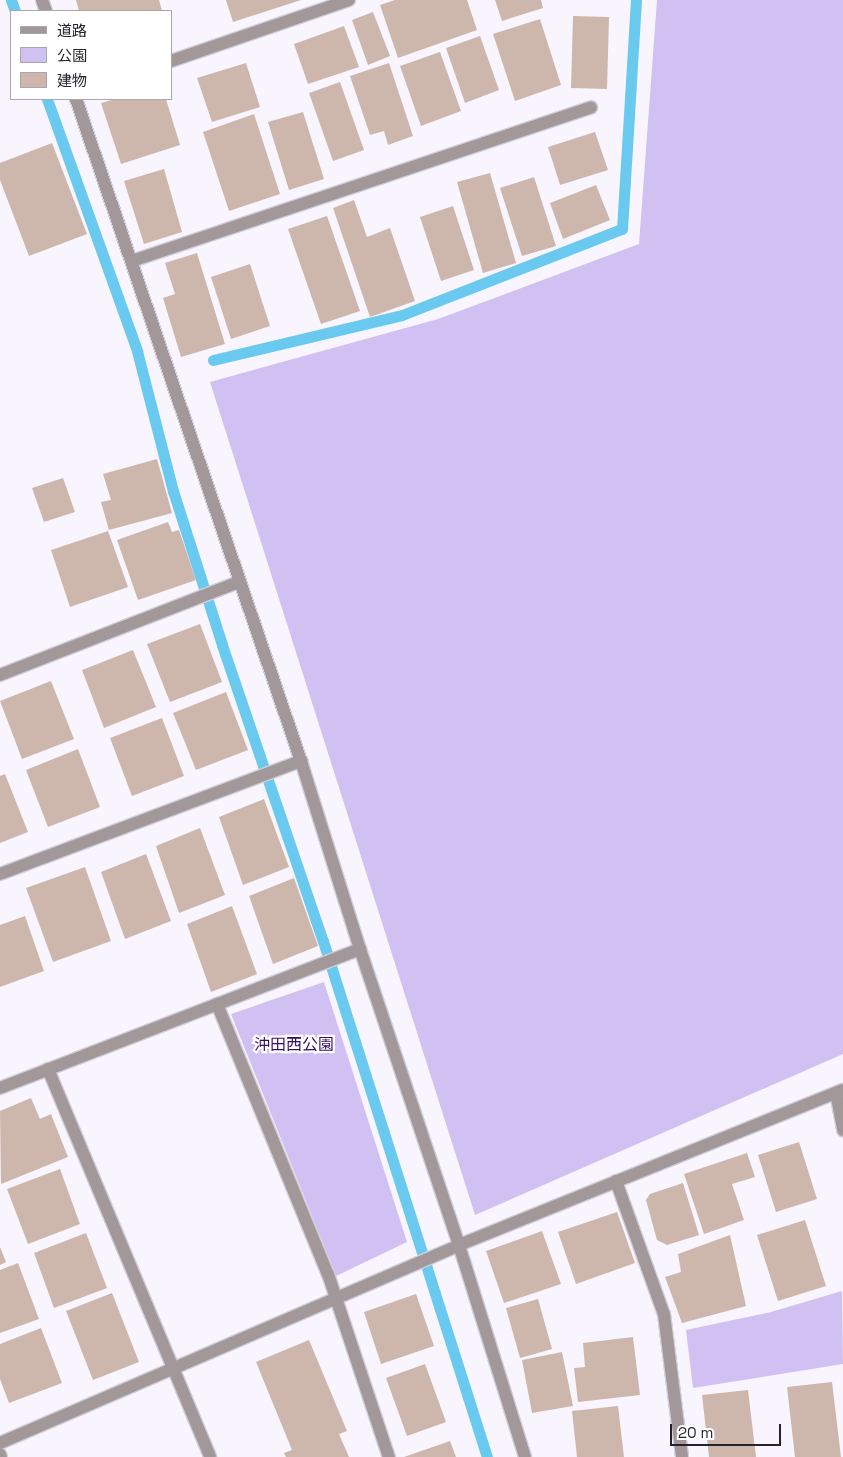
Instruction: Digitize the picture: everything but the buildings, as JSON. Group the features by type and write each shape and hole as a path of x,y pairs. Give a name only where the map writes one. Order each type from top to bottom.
{"street":[{"path":"172,61 349,0"},
{"path":"76,100 301,761 360,948 459,1244 525,1457"},
{"path":"132,261 591,107"},
{"path":"0,675 239,582"},
{"path":"0,874 301,761"},
{"path":"0,1088 360,948"},
{"path":"217,1004 337,1297 389,1457"},
{"path":"48,1069 210,1457"},
{"path":"0,1443 459,1244 839,1092 843,1130"},
{"path":"616,1181 664,1314 682,1457"}],"green space":[{"path":"657,0 843,0 843,1054 475,1215 210,382 438,319 639,244"},
{"name":"沖田西公園","path":"324,982 407,1242 336,1276 231,1014"},
{"path":"842,1291 843,1364 693,1388 686,1330 771,1312"}],"waterway":[{"path":"11,0 15,10"},
{"path":"213,360 402,315 622,229 636,0"},
{"path":"47,100 137,351 173,491 222,645 323,941 487,1457"}]}
